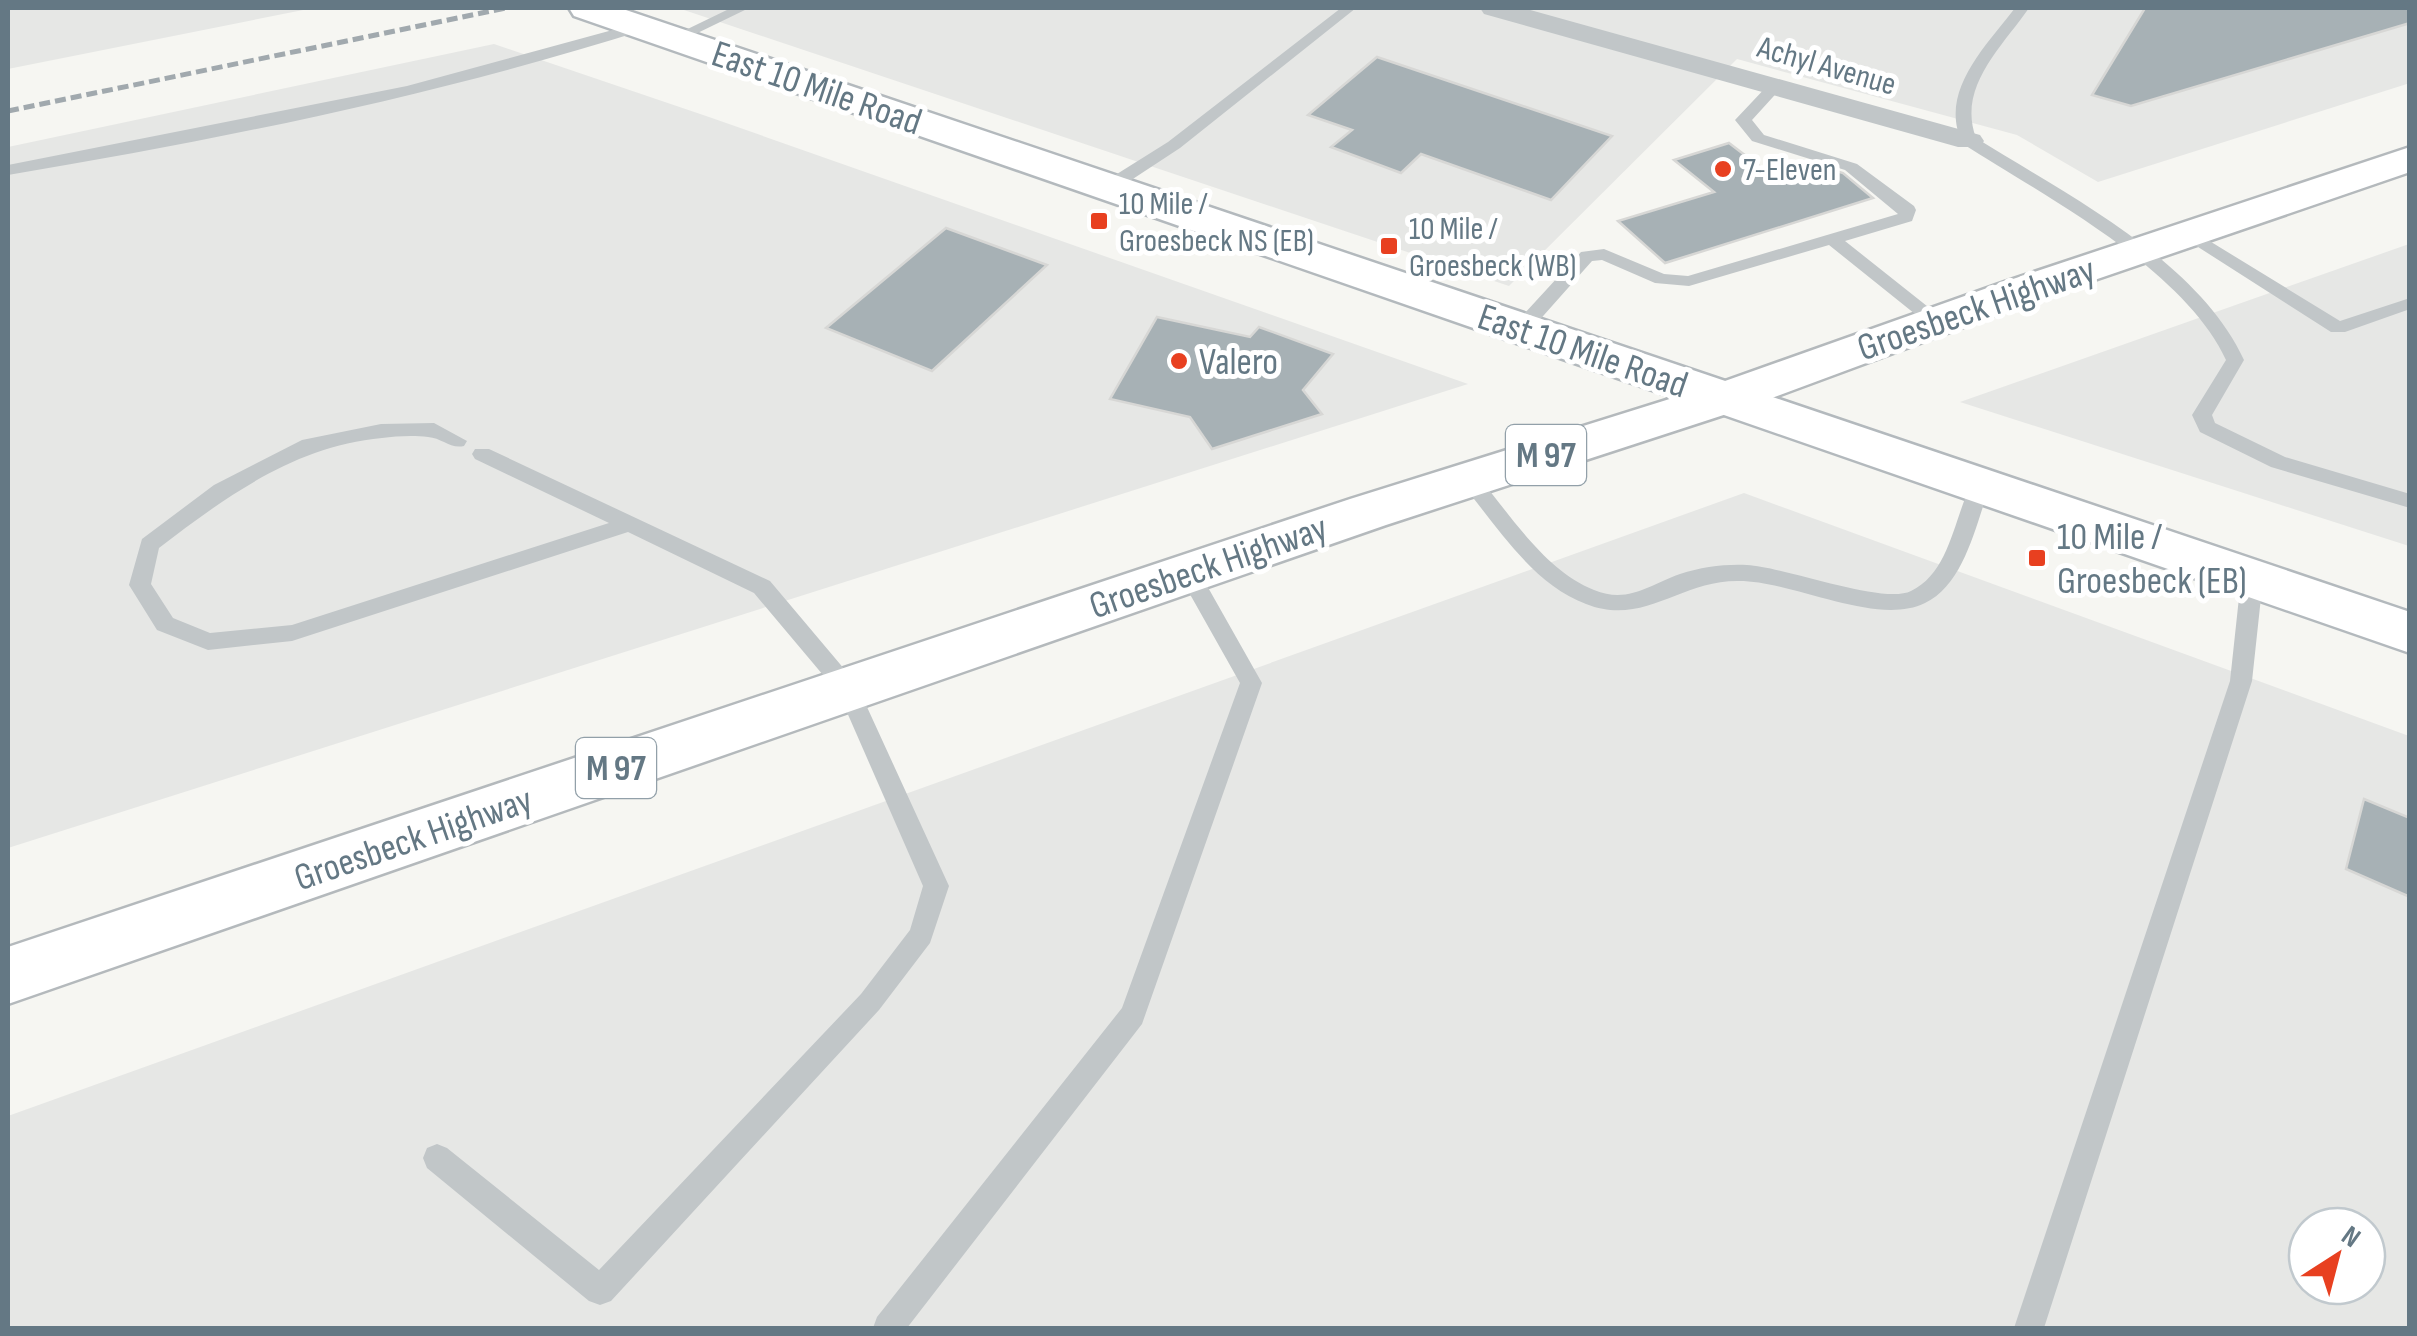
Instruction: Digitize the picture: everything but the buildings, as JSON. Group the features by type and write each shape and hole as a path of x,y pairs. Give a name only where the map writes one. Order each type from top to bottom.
{"main road":[{"name":"East 10 Mile Road","path":"587,8 2410,633"},
{"name":"Groesbeck Highway","path":"8,976 1189,573 1725,398 2410,159"}],"street":[{"name":"Achyl Avenue","path":"1494,8 1968,141"}],"lane":[{"path":"8,170 442,82 659,32 742,8"},
{"path":"1107,188 1174,145 1349,8"},
{"path":"2022,8 1961,101 1959,123 1968,141 2140,251 2214,320 2235,360 2202,415 2206,427 2278,462 2410,502"},
{"path":"1521,328 1586,256 1604,254 1661,279 1689,281 1906,217 1908,210 1851,167 1758,138 1743,120 1774,87"},
{"path":"2190,234 2338,328 2410,303"},
{"path":"1832,239 1936,322"},
{"path":"458,442 434,430 416,430 302,446 221,490 149,544 140,585 166,624 208,642 292,633 627,525"},
{"path":"437,1158 600,1290 870,1002 921,935 936,886 848,689 762,587 482,454"},
{"path":"1469,479 1554,576 1591,599 1630,606 1688,579 1723,574 1772,575 1897,603 1918,598 1945,573 1980,486"},
{"path":"888,1328 1133,1015 1251,683 1189,573"},
{"path":"2030,1328 2241,681 2252,579"}],"shaded area":[{"path":"8,8 313,8 8,69"},
{"path":"678,8 2409,8 2410,83 2098,182 2017,135 1737,59 1509,286"},
{"path":"494,44 1468,384 8,848 8,147"},
{"path":"2409,244 2409,546 1960,402"},
{"path":"1744,493 2409,736 2409,1328 8,1328 8,1116"}],"railway":[{"path":"8,111 506,8"}],"place":[{"name":"7-Eleven","path":"1723,169"},
{"name":"10 Mile / Groesbeck NS (EB)","path":"1099,221"},
{"name":"10 Mile / Groesbeck (WB)","path":"1389,246"},
{"name":"Valero","path":"1179,361"},
{"name":"10 Mile / Groesbeck (EB)","path":"2037,558"}]}
